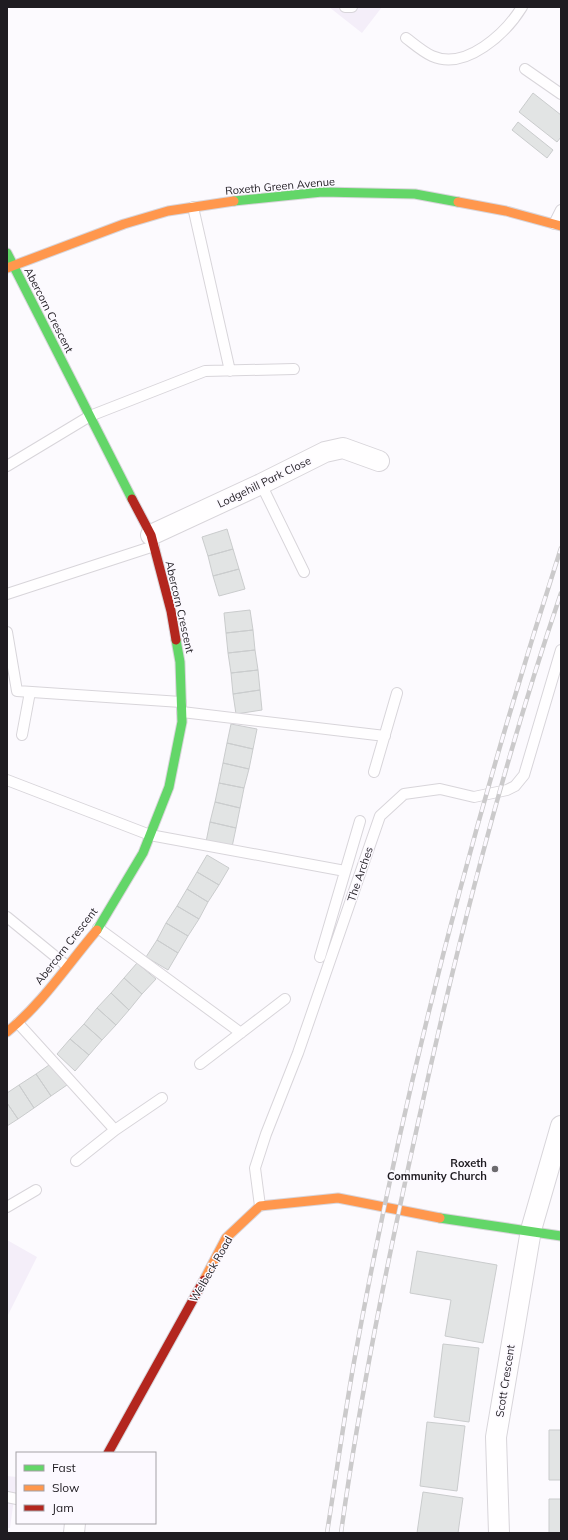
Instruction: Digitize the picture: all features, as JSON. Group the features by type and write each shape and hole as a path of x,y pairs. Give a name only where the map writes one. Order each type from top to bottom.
{"street":[{"name":"Roxeth Green Avenue","path":"10,266 124,224 168,211 243,200 322,192 415,194 506,211 558,225"},
{"name":"Abercorn Crescent","path":"7,253 10,266 90,416 152,540 171,611 180,662 182,707 182,722 169,786 143,853 98,928 67,966 18,1022 7,1032"},
{"name":"Lodgehill Park Close","path":"152,540 325,452 343,448 379,461"},
{"name":"Scott Crescent","path":"499,1533 496,1437 531,1230 561,1126"},
{"path":"260,1206 338,1198 440,1218 531,1230 561,1236"},
{"name":"Welbeck Road","path":"109,1452 154,1372 226,1238 260,1206"}],"lane":[{"path":"345,7 352,7"},
{"path":"406,38 431,56 443,59 456,58 478,50 496,38 514,20 522,7"},
{"path":"525,69 561,94"},
{"path":"193,207 230,371"},
{"path":"558,225 561,210"},
{"path":"7,466 90,416 205,372 294,369"},
{"path":"261,484 304,572"},
{"path":"7,594 152,540"},
{"path":"7,632 17,691 182,707 385,736"},
{"name":"The Arches","path":"260,1206 255,1168 266,1134 298,1053 380,816 404,794 440,789 474,797 507,790 515,786 524,775 561,650"},
{"path":"22,735 30,692"},
{"path":"374,772 397,693"},
{"path":"7,780 150,835 345,872"},
{"path":"320,957 360,821"},
{"path":"7,917 67,966"},
{"path":"98,928 241,1033"},
{"path":"200,1064 285,999"},
{"path":"18,1022 115,1130"},
{"path":"76,1161 115,1130 162,1098"},
{"path":"7,1207 36,1190"}],"shaded area":[{"path":"329,7 382,7 362,33"},
{"path":"7,1240 37,1257 7,1317"},
{"path":"7,1476 16,1477 16,1484 10,1528 7,1528"}],"building":[{"path":"533,93 561,115 561,137 557,142 519,112"},
{"path":"518,122 553,150 547,158 512,130"},
{"path":"227,529 233,549 208,556 202,537"},
{"path":"233,549 239,569 213,576 208,556"},
{"path":"239,569 245,589 219,596 213,576"},
{"path":"250,610 253,630 226,633 224,613"},
{"path":"253,630 255,650 228,653 226,633"},
{"path":"255,650 258,670 231,673 228,653"},
{"path":"258,670 260,690 233,694 231,673"},
{"path":"260,690 262,710 236,714 233,694"},
{"path":"231,724 257,729 253,749 227,743"},
{"path":"227,743 253,749 249,769 223,763"},
{"path":"223,763 249,769 244,788 219,783"},
{"path":"219,783 244,788 240,808 215,802"},
{"path":"215,802 240,808 236,828 210,822"},
{"path":"210,822 236,828 232,847 206,842"},
{"path":"207,855 229,868 219,885 197,872"},
{"path":"197,872 219,885 208,902 187,889"},
{"path":"187,889 208,902 199,919 177,906"},
{"path":"177,906 199,919 188,936 166,923"},
{"path":"166,923 188,936 178,953 157,940"},
{"path":"157,940 178,953 168,970 146,957"},
{"path":"137,963 156,979 142,994 124,978"},
{"path":"124,978 142,994 129,1010 111,993"},
{"path":"111,993 129,1010 116,1025 97,1008"},
{"path":"97,1008 116,1025 102,1040 84,1024"},
{"path":"84,1024 102,1040 89,1055 70,1039"},
{"path":"70,1039 89,1055 75,1071 57,1054"},
{"path":"52,1063 67,1085 51,1096 36,1074"},
{"path":"36,1074 51,1096 34,1108 19,1085"},
{"path":"19,1085 34,1108 18,1119 7,1103 7,1093"},
{"path":"7,1103 18,1119 7,1126"},
{"path":"417,1251 497,1265 483,1343 445,1336 451,1300 410,1293"},
{"path":"443,1344 479,1348 469,1422 434,1417"},
{"path":"427,1422 465,1426 457,1491 420,1486"},
{"path":"549,1430 561,1430 561,1480 549,1480"},
{"path":"423,1492 463,1498 458,1533 417,1533"},
{"path":"549,1499 561,1499 561,1533 549,1533"}],"railway":[{"path":"327,1533 354,1362 395,1156 419,1053 444,951 499,749 561,548"},
{"path":"341,1533 357,1430 385,1276 448,989 500,790 519,724 561,593"}],"traffic: fast":[{"path":"234,201 322,192 415,194 458,202"},
{"path":"7,253 132,499"},
{"path":"97,930 143,853 169,787 182,722 180,662 176,640"},
{"path":"440,1218 561,1236"}],"traffic: slow":[{"path":"7,268 124,224 168,211 234,201"},
{"path":"458,202 506,211 561,226"},
{"path":"7,1032 32,1009 97,930"},
{"path":"204,1280 226,1238 260,1206 338,1198 440,1218"}],"traffic: jam":[{"path":"132,499 151,535 171,611 176,640"},
{"path":"109,1452 204,1280"}],"place":[{"name":"Roxeth Community Church","path":"495,1169"}]}
